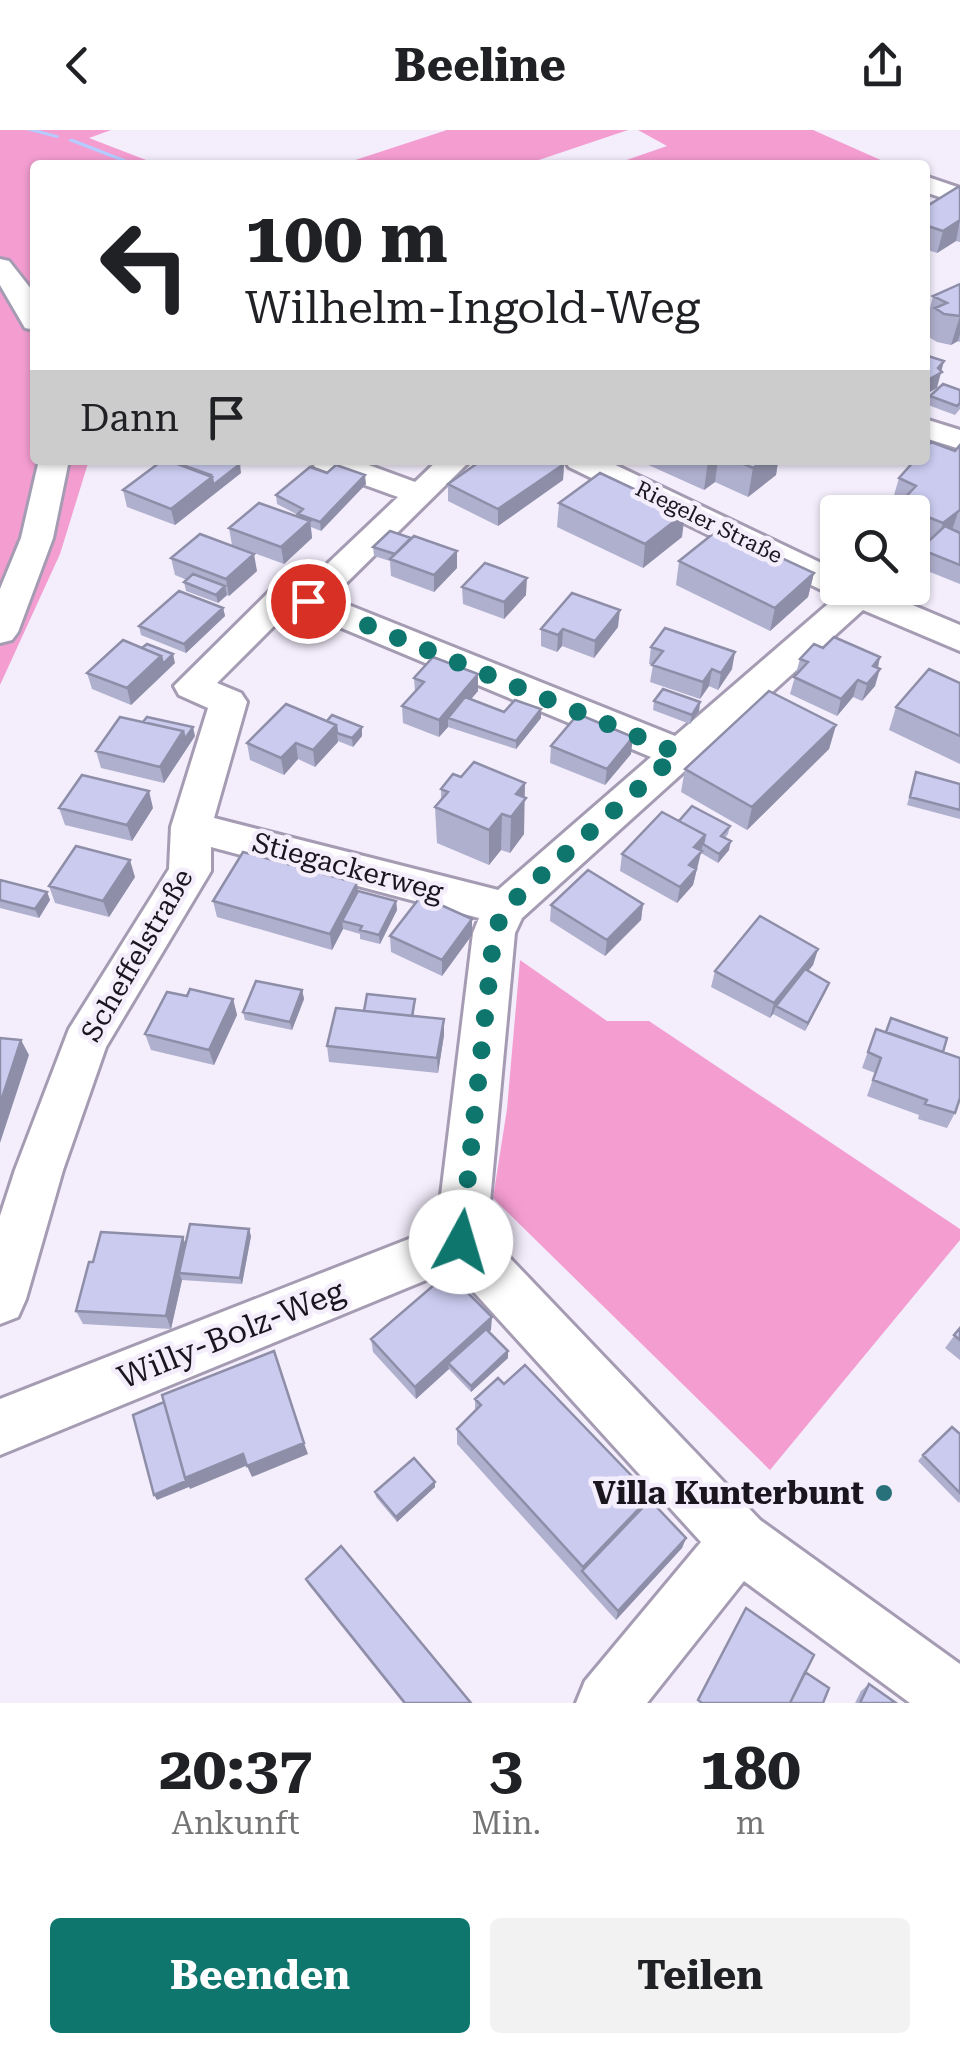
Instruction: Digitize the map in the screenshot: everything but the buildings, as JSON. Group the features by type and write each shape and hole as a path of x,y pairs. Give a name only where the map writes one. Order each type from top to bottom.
{"street":[{"path":"930,185 960,196"},
{"path":"0,267 30,311"},
{"path":"930,430 960,440"},
{"path":"0,632 38,538 53,465"},
{"path":"340,465 422,494"},
{"name":"Scheffelstraße","path":"0,1299 39,1170 86,1042 190,871 191,827 228,702 192,686 290,592 308,601 451,465"},
{"name":"Riegeler Straße","path":"590,465 820,576"},
{"path":"308,601 678,753"},
{"path":"831,605 678,753 505,908 494,933 461,1242 739,1541 960,1702"},
{"name":"Riegeler Straße","path":"883,605 960,639"},
{"name":"Stiegackerweg","path":"191,827 505,908"},
{"name":"Willy-Bolz-Weg","path":"0,1426 461,1242"},
{"path":"608,1703 739,1541"}],"shaded area":[{"path":"0,130 111,130 89,138 146,160 30,160 30,465 87,465 60,554 0,685"},
{"path":"447,130 628,130 539,160 355,160"},
{"path":"638,130 813,130 881,160 626,160 667,146"},
{"path":"520,960 607,1021 649,1021 960,1229 960,1240 770,1470 493,1198 507,1109"}],"waterway":[{"path":"29,130 57,136"},
{"path":"71,140 124,160"},
{"path":"930,447 960,458"}],"place":[{"name":"Villa Kunterbunt","path":"884,1493"}],"route":[{"path":"308,601 678,753 505,908 494,933 461,1242"}]}
